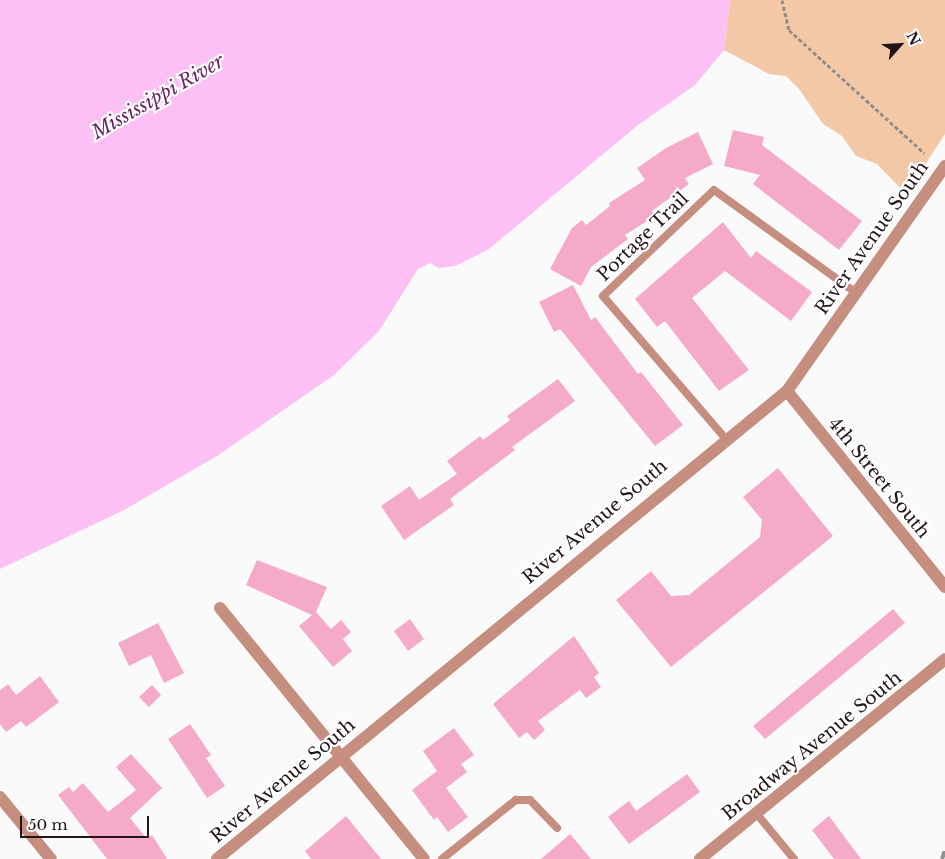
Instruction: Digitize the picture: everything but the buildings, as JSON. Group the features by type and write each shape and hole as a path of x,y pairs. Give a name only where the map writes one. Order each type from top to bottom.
{"street":[{"name":"River Avenue South","path":"217,859 725,438 787,391 945,166"},
{"name":"4th Street South","path":"787,391 945,586"},
{"path":"220,608 424,859"},
{"name":"Broadway Avenue South","path":"700,859 945,659"},
{"path":"0,796 51,859"}],"lane":[{"name":"Portage Trail","path":"725,438 603,296 714,190 855,292"},
{"path":"442,859 516,800 530,800 557,828"},
{"path":"756,813 794,859"}],"path":[{"path":"782,0 789,30 924,153"}],"shaded area":[{"path":"730,0 945,0 945,134 906,194 877,164 856,156 842,136 823,124 799,89 786,76 769,74 724,50"}],"water":[{"name":"Mississippi River","path":"0,0 730,0 724,50 695,85 638,125 489,249 455,266 439,268 430,263 418,269 379,331 334,375 217,456 124,510 0,569"}],"railway":[{"path":"942,859 945,850"}]}
